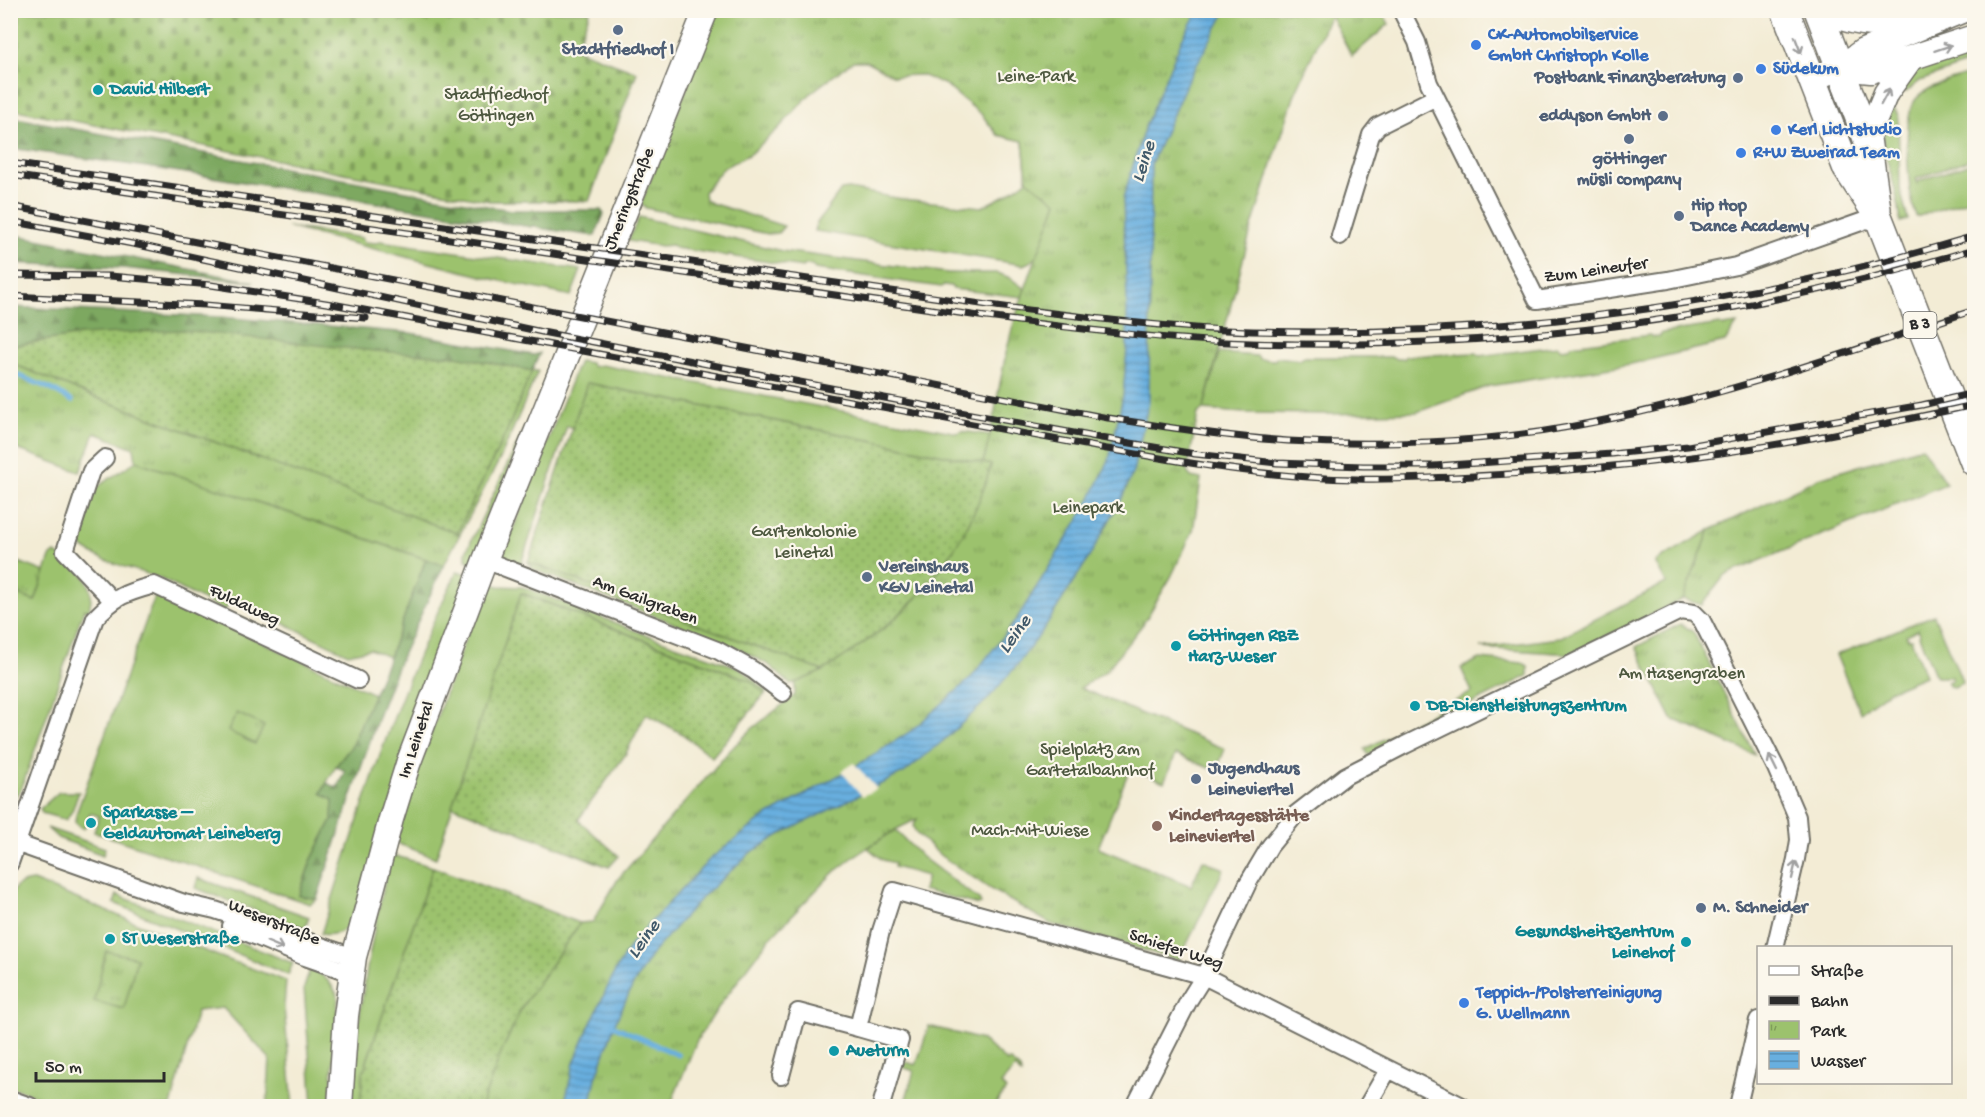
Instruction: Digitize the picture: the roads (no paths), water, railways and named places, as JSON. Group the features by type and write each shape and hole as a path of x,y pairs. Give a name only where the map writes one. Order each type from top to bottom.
{"main road":[{"name":"Jheringstraße","path":"554,388 706,10"},
{"name":"B 3","path":"1785,10 1847,169 1878,216 1974,462"},
{"name":"B 3","path":"1818,10 1867,140 1878,216"},
{"path":"1825,10 1834,16 1857,22 1923,26"},
{"path":"1811,79 1840,68 1863,51 1964,10"},
{"path":"1840,68 1871,70 1974,37"},
{"path":"1867,140 1886,93 1911,58"},
{"name":"Im Leinetal","path":"340,1107 353,965 408,764 485,560 554,388"}],"street":[{"name":"Zum Leineufer","path":"1401,10 1417,42 1429,84 1537,300 1668,280 1736,266 1878,216"},
{"path":"1340,236 1371,135 1378,126 1436,97"},
{"path":"105,458 92,471 65,551 112,600"},
{"name":"Am Gailgraben","path":"485,560 717,650 753,670 783,693"},
{"name":"Fuldaweg","path":"10,863 14,842 95,618 112,600 134,590 154,585 358,680"},
{"path":"1135,1107 1204,975 1248,884 1270,846 1296,814 1345,776 1678,612 1690,611 1698,615 1702,621 1776,768 1797,817 1799,840 1796,859 1776,946"},
{"name":"Weserstraße","path":"14,842 184,903 212,918 305,957 353,965"},
{"name":"Schiefer Weg","path":"858,1028 881,931 894,891 1204,975 1462,1107"},
{"path":"781,1076 798,1012 900,1040 881,1107"},
{"path":"1738,1107 1757,1024"},
{"path":"1367,1107 1388,1070"},
{"path":"10,1099 30,1107"}],"water":[{"name":"Leine","path":"1198,11 1226,11 1187,82 1151,164 1149,401 1133,472 1122,498 1088,559 1041,633 1017,665 988,699 943,741 905,772 781,834 750,853 700,899 652,954 634,983 616,1021 596,1078 590,1106 564,1106 574,1063 589,1027 615,971 632,943 710,859 762,819 864,761 911,731 970,679 1016,620 1087,506 1109,460 1123,396 1127,349 1127,299 1123,199 1144,129 1182,39"}],"waterway":[{"path":"10,372 51,389 72,401"},
{"path":"608,1023 678,1055"}],"railway":[{"path":"10,163 988,305 1153,324 1252,331 1344,332 1435,329 1527,323 1618,313 1797,282 1886,261 1974,236"},
{"path":"10,175 986,317 1151,336 1251,343 1434,342 1616,326 1797,295 1886,274 1974,249"},
{"path":"10,206 1108,418 1288,441 1429,442 1501,437 1569,427 1621,417 1723,391 1974,310"},
{"path":"10,221 138,245 542,332 836,389 1195,454 1277,463 1434,466 1612,454 1688,446 1922,405 1974,393"},
{"path":"10,275 110,276 211,285 332,304 1128,453 1290,476 1381,479 1455,477 1655,462 1785,443 1974,405"},
{"path":"10,296 205,305 366,318"}],"place":[{"name":"Stadtfriedhof I","path":"618,30"},
{"name":"CK-Automobilservice GmbH Christoph Kolle","path":"1476,45"},
{"name":"Südekum","path":"1761,69"},
{"name":"Postbank Finanzberatung","path":"1738,78"},
{"name":"David Hilbert","path":"98,90"},
{"name":"eddyson GmbH","path":"1663,116"},
{"name":"Kerl Lichtstudio","path":"1776,130"},
{"name":"göttinger müsli company","path":"1629,139"},
{"name":"R+W Zweirad Team","path":"1741,153"},
{"name":"Hip Hop Dance Academy","path":"1679,216"},
{"name":"Vereinshaus KGV Leinetal","path":"867,577"},
{"name":"Göttingen RBZ Harz-Weser","path":"1176,646"},
{"name":"DB-Dienstleistungszentrum","path":"1415,706"},
{"name":"Jugendhaus Leineviertel","path":"1196,779"},
{"name":"Sparkasse – Geldautomat Leineberg","path":"91,823"},
{"name":"Kindertagesstätte Leineviertel","path":"1157,826"},
{"name":"M. Schneider","path":"1701,908"},
{"name":"ST Weserstraße","path":"110,939"},
{"name":"Gesundsheitszentrum Leinehof","path":"1686,942"},
{"name":"Teppich-/Polsterreinigung G. Wellmann","path":"1464,1003"},
{"name":"Aueturm","path":"834,1051"}],"park label":[{"name":"Leine-Park","path":"1036,77"},
{"name":"Stadtfriedhof Göttingen","path":"496,106"},
{"name":"Leinepark","path":"1088,508"},
{"name":"Gartenkolonie Leinetal","path":"804,542"},
{"name":"Am Hasengraben","path":"1682,674"},
{"name":"Spielplatz am Gartetalbahnhof","path":"1090,760"},
{"name":"Mach-Mit-Wiese","path":"1030,831"}]}
